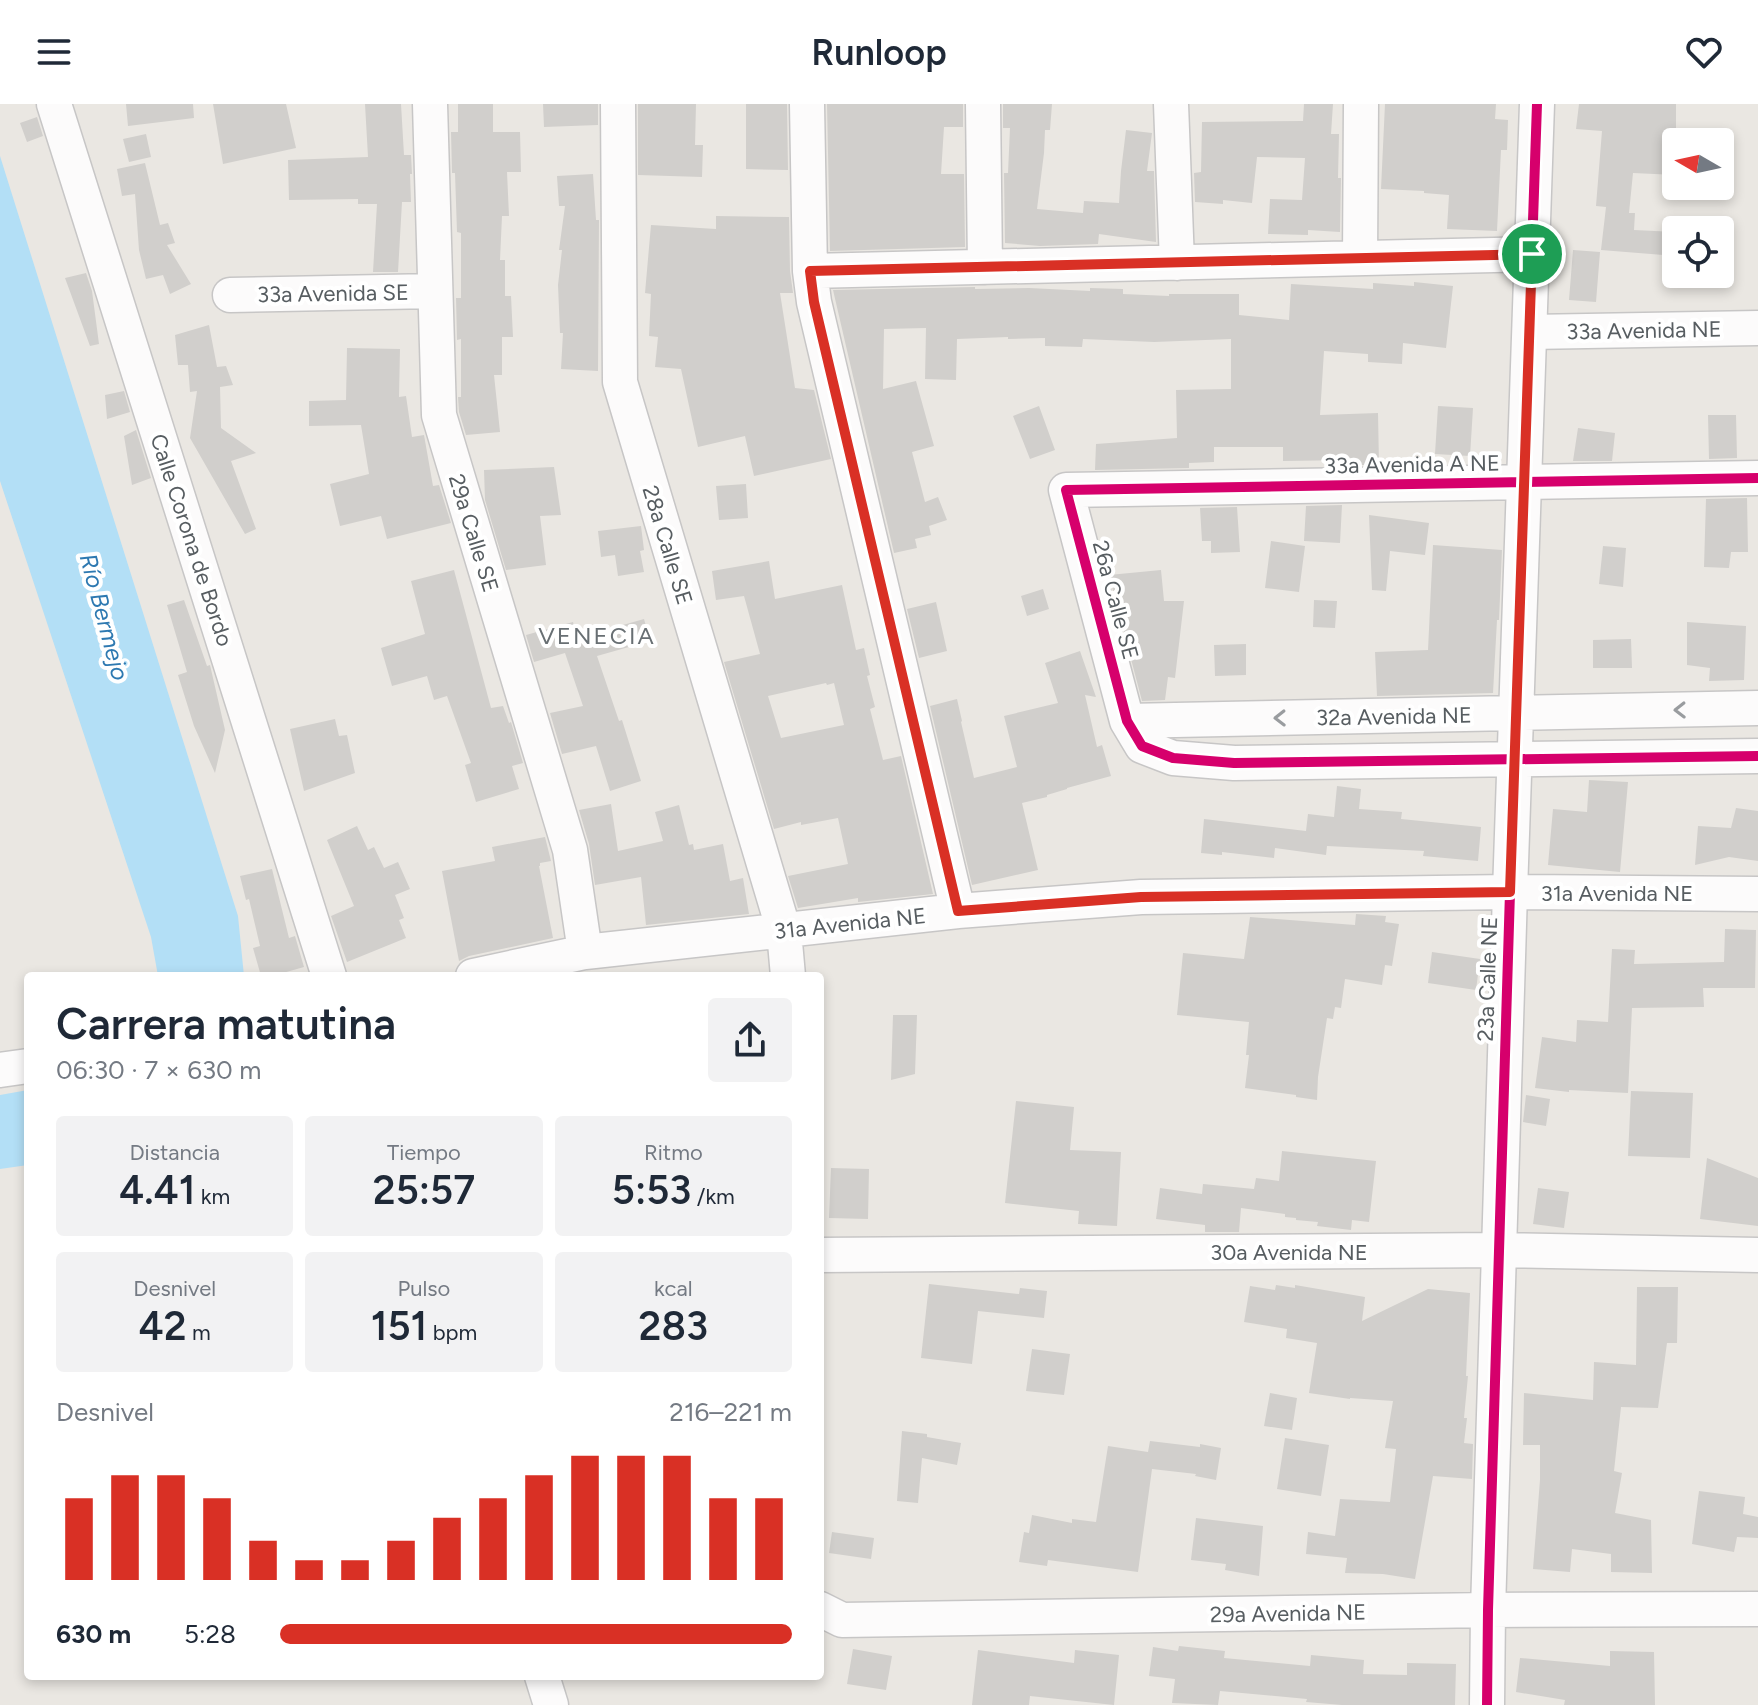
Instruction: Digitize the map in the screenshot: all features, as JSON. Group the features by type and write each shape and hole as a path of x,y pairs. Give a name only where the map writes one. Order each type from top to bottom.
{"street":[{"name":"Calle Corona de Bordo","path":"54,104 328,972"},
{"name":"29a Calle SE","path":"430,104 439,415 570,850 585,952"},
{"name":"28a Calle SE","path":"618,104 620,382 784,931 788,972"},
{"path":"807,104 810,271 814,302 958,911"},
{"path":"983,104 985,267"},
{"path":"1171,104 1177,263"},
{"path":"1360,258 1361,104"},
{"name":"23a Calle NE","path":"1487,1705 1537,104"},
{"path":"810,271 1532,254"},
{"name":"33a Avenida SE","path":"230,295 435,291"},
{"name":"33a Avenida NE","path":"1530,332 1758,328"},
{"name":"33a Avenida A NE","path":"1066,490 1758,478"},
{"name":"26a Calle SE","path":"1066,490 1127,721"},
{"name":"32a Avenida NE","path":"1127,721 1758,708"},
{"path":"1127,721 1142,746 1173,758 1234,763 1758,756"},
{"name":"31a Avenida NE","path":"492,972 585,952 958,911 1141,897 1510,892 1758,894"},
{"path":"0,1070 24,1067"},
{"name":"30a Avenida NE","path":"824,1255 1499,1250 1758,1255"},
{"name":"29a Avenida NE","path":"824,1611 842,1620 1758,1609"},
{"path":"543,1680 551,1705"}],"water":[{"name":"Río Bermejo","path":"0,156 238,916 244,972 157,972 151,937 0,481"},
{"path":"24,1091 24,1166 0,1169 0,1095"}],"building":[{"path":"126,104 193,104 194,118 128,126"},
{"path":"213,104 286,104 296,148 223,164"},
{"path":"365,104 401,104 404,155 411,155 412,174 411,202 402,202 398,272 373,272 377,204 358,204 358,199 289,200 288,160 368,157"},
{"path":"458,104 493,104 493,132 520,132 521,172 507,172 509,216 502,216 500,260 505,260 505,296 511,296 513,337 502,337 502,375 494,375 500,432 466,435 458,397 461,397 461,339 457,340 456,298 461,298 461,233 457,232 451,132 458,132"},
{"path":"543,104 598,104 598,125 544,127"},
{"path":"638,104 696,104 695,145 703,145 702,177 638,175"},
{"path":"746,104 787,104 788,170 746,169"},
{"path":"827,104 963,104 963,127 944,127 941,174 964,174 965,247 830,251"},
{"path":"1003,104 1052,104 1050,130 1045,130 1037,209 1083,213 1084,201 1119,203 1126,130 1152,133 1147,171 1154,171 1156,242 1099,234 1098,244 1040,246 1005,243 1004,173 1008,173 1010,128 1003,128"},
{"path":"1304,104 1333,104 1331,134 1339,134 1340,232 1308,230 1308,235 1268,234 1270,199 1302,200 1305,158 1257,157 1252,203 1223,200 1223,204 1195,202 1194,173 1201,172 1202,122 1303,121"},
{"path":"1385,104 1496,104 1495,119 1508,120 1507,150 1501,150 1497,231 1447,229 1449,195 1381,189"},
{"path":"1579,104 1676,104 1676,128 1662,128 1662,174 1633,173 1629,213 1635,213 1634,230 1662,231 1662,255 1601,250 1606,207 1596,206 1602,131 1576,129"},
{"path":"37,117 43,136 27,142 20,123"},
{"path":"146,134 151,157 129,162 123,139"},
{"path":"145,163 160,225 168,223 175,243 167,245 191,284 170,294 163,275 146,279 139,250 135,194 122,196 117,169"},
{"path":"593,174 596,220 599,220 598,371 561,369 563,333 560,333 558,285 565,206 559,206 557,176"},
{"path":"716,216 789,217 793,293 780,293 795,388 814,390 831,459 754,476 745,436 698,447 681,369 655,367 658,337 649,336 651,294 645,293 651,225 716,229"},
{"path":"1573,250 1600,252 1596,302 1569,300"},
{"path":"86,273 92,291 99,344 90,346 65,278"},
{"path":"1414,282 1453,286 1446,348 1403,343 1402,364 1368,362 1368,354 1324,351 1320,415 1378,413 1379,465 1351,465 1351,460 1283,461 1283,447 1214,447 1214,462 1189,463 1189,468 1095,470 1096,444 1177,438 1176,390 1231,389 1231,339 1154,342 1083,339 1082,347 1045,346 1045,338 957,339 956,380 925,379 926,328 884,329 883,389 916,381 934,446 912,452 925,502 938,497 947,520 929,526 931,535 915,539 917,548 894,553 833,290 975,287 1090,291 1090,288 1123,289 1123,294 1169,296 1239,294 1239,315 1289,320 1291,284 1373,289 1373,283 1414,286"},
{"path":"209,325 217,367 226,366 233,385 220,387 221,428 256,453 231,461 256,529 245,534 190,438 197,391 190,392 188,365 178,365 175,335"},
{"path":"347,348 400,349 399,397 406,396 412,437 424,435 433,486 439,485 451,523 387,539 381,516 340,526 330,484 369,474 361,425 309,426 309,401 346,400"},
{"path":"124,391 130,412 107,419 105,395"},
{"path":"1039,406 1055,450 1030,459 1013,416"},
{"path":"1438,406 1473,408 1470,456 1435,454"},
{"path":"1708,415 1736,415 1737,458 1709,459"},
{"path":"1578,428 1615,433 1612,461 1573,461"},
{"path":"136,430 151,478 132,485 124,436"},
{"path":"554,467 561,515 540,516 546,565 506,570 485,500 484,470"},
{"path":"746,484 748,518 719,520 716,486"},
{"path":"1747,498 1748,552 1731,552 1729,568 1704,567 1706,499"},
{"path":"1342,505 1340,543 1304,541 1306,506"},
{"path":"1237,507 1240,552 1211,553 1211,541 1202,541 1200,508"},
{"path":"1369,515 1429,523 1425,555 1390,551 1386,591 1372,590"},
{"path":"641,526 644,550 640,551 644,572 618,576 615,555 601,557 598,531"},
{"path":"1271,541 1305,546 1299,592 1265,588"},
{"path":"1433,545 1502,550 1493,693 1377,696 1375,652 1428,650"},
{"path":"1603,546 1626,548 1623,587 1599,584"},
{"path":"769,561 775,599 842,585 856,650 864,648 875,707 870,709 883,760 901,756 933,894 858,902 858,898 798,908 788,876 848,864 838,818 774,829 724,662 760,654 744,596 716,600 712,571","holes":["834,683 844,725 781,738 768,696"]},
{"path":"454,570 491,708 503,706 523,763 512,766 519,789 476,802 465,765 471,763 447,696 434,700 427,676 392,686 381,648 425,634 411,581"},
{"path":"1161,570 1164,601 1184,601 1175,678 1168,677 1165,700 1142,701 1109,575"},
{"path":"1043,589 1049,609 1027,616 1021,596"},
{"path":"184,600 207,666 210,665 225,730 215,773 194,726 178,675 187,672 167,605"},
{"path":"1314,600 1337,601 1335,628 1313,627"},
{"path":"936,602 947,651 919,658 907,609"},
{"path":"644,619 650,641 597,656 641,781 610,791 596,746 562,754 550,713 583,706 565,653 534,662 526,635 573,622 577,638"},
{"path":"1687,622 1746,626 1744,680 1709,681 1710,668 1687,665"},
{"path":"1631,639 1632,668 1593,668 1593,640"},
{"path":"1246,644 1246,675 1215,676 1214,645"},
{"path":"1080,651 1096,697 1085,695 1097,747 1102,745 1111,776 1022,803 1038,870 972,885 930,706 957,699 974,778 1017,767 1004,716 1058,703 1045,663"},
{"path":"335,719 339,736 347,735 355,773 304,791 290,729"},
{"path":"1589,780 1628,782 1620,872 1548,865 1553,809 1587,812"},
{"path":"1337,786 1361,789 1359,809 1402,812 1401,819 1481,827 1478,861 1423,856 1424,851 1327,846 1326,855 1275,848 1274,858 1222,852 1222,855 1201,853 1204,819 1306,831 1308,814 1334,817"},
{"path":"611,804 618,851 663,841 655,812 679,805 689,845 693,844 694,850 723,844 730,881 743,878 749,914 646,925 641,877 595,885 589,844 579,810"},
{"path":"1736,808 1758,811 1758,861 1729,857 1695,865 1698,826 1731,828"},
{"path":"357,826 368,850 374,847 384,868 398,862 410,889 395,895 404,918 399,920 406,938 347,962 331,916 354,906 327,840"},
{"path":"545,837 551,861 539,866 553,938 469,956 459,961 442,871 495,861 492,847"},
{"path":"272,869 289,938 295,936 304,967 286,972 260,972 253,948 260,946 240,876"},
{"path":"1356,914 1386,916 1385,922 1399,924 1392,966 1385,965 1382,985 1345,979 1341,1008 1335,1007 1333,1019 1327,1018 1317,1100 1245,1088 1249,1022 1177,1015 1183,953 1244,959 1250,917 1355,925"},
{"path":"1725,929 1756,930 1755,988 1703,988 1704,1007 1632,1008 1628,1093 1535,1088 1542,1037 1576,1042 1577,1020 1608,1022 1612,949 1635,950 1634,964 1724,962"},
{"path":"1432,952 1480,959 1476,990 1428,983"},
{"path":"893,1015 917,1015 915,1074 891,1080"},
{"path":"1631,1091 1693,1093 1690,1158 1628,1156"},
{"path":"1526,1095 1550,1099 1546,1126 1523,1122"},
{"path":"1016,1101 1074,1107 1070,1150 1121,1152 1117,1226 1078,1224 1079,1211 1005,1203"},
{"path":"1282,1151 1376,1161 1369,1222 1352,1220 1351,1230 1317,1226 1318,1222 1296,1220 1285,1217 1285,1214 1241,1208 1239,1232 1205,1232 1205,1225 1156,1219 1160,1188 1202,1194 1203,1184 1254,1189 1256,1178 1279,1181"},
{"path":"1707,1158 1758,1178 1758,1226 1700,1219"},
{"path":"831,1168 869,1169 868,1219 829,1218"},
{"path":"1538,1188 1569,1192 1564,1228 1533,1224"},
{"path":"929,1284 1019,1294 1020,1288 1047,1291 1044,1318 978,1311 972,1364 921,1358"},
{"path":"1276,1285 1295,1288 1295,1285 1365,1297 1362,1321 1428,1289 1470,1293 1464,1443 1473,1444 1472,1479 1433,1476 1415,1579 1345,1573 1347,1558 1306,1554 1308,1532 1335,1536 1340,1499 1390,1502 1396,1449 1385,1448 1393,1401 1309,1393 1317,1343 1286,1338 1287,1329 1244,1322 1250,1286 1275,1290"},
{"path":"1637,1287 1678,1287 1677,1343 1667,1343 1658,1408 1621,1407 1614,1471 1622,1473 1615,1513 1651,1520 1652,1573 1611,1572 1611,1554 1572,1549 1570,1572 1533,1569 1540,1445 1523,1445 1524,1393 1593,1400 1594,1362 1636,1365"},
{"path":"1032,1349 1070,1354 1064,1395 1026,1391"},
{"path":"1270,1393 1297,1398 1292,1430 1264,1426"},
{"path":"902,1431 961,1443 957,1465 922,1458 918,1503 897,1501"},
{"path":"1285,1438 1329,1445 1321,1496 1277,1489"},
{"path":"1150,1441 1221,1448 1216,1480 1196,1474 1152,1469 1138,1572 1048,1560 1047,1566 1019,1562 1024,1532 1029,1533 1032,1515 1072,1523 1072,1519 1096,1522 1108,1446 1148,1452"},
{"path":"1699,1491 1745,1497 1743,1514 1758,1517 1758,1538 1737,1537 1734,1552 1692,1544"},
{"path":"1196,1518 1263,1526 1259,1576 1225,1570 1226,1564 1191,1560"},
{"path":"832,1532 874,1538 871,1559 829,1553"},
{"path":"1179,1646 1225,1651 1224,1658 1310,1666 1311,1655 1364,1660 1363,1674 1407,1675 1407,1663 1456,1664 1455,1705 1342,1705 1220,1691 1218,1705 1172,1703 1175,1679 1149,1676 1153,1647 1178,1651"},
{"path":"853,1649 892,1656 886,1690 847,1684"},
{"path":"978,1650 1074,1663 1075,1650 1119,1655 1114,1705 1030,1696 1029,1705 972,1705"},
{"path":"1610,1651 1654,1652 1655,1705 1564,1705 1565,1700 1516,1692 1520,1658 1610,1666"}],"cycle path":[{"path":"1487,1705 1537,104"},
{"path":"1758,478 1066,490 1127,721 1142,746 1173,758 1234,763 1758,756"}],"district":[{"name":"VENECIA","path":"597,636"}],"route":[{"path":"1532,254 1510,892 1141,897 958,911 814,302 810,271 1532,254"}]}
